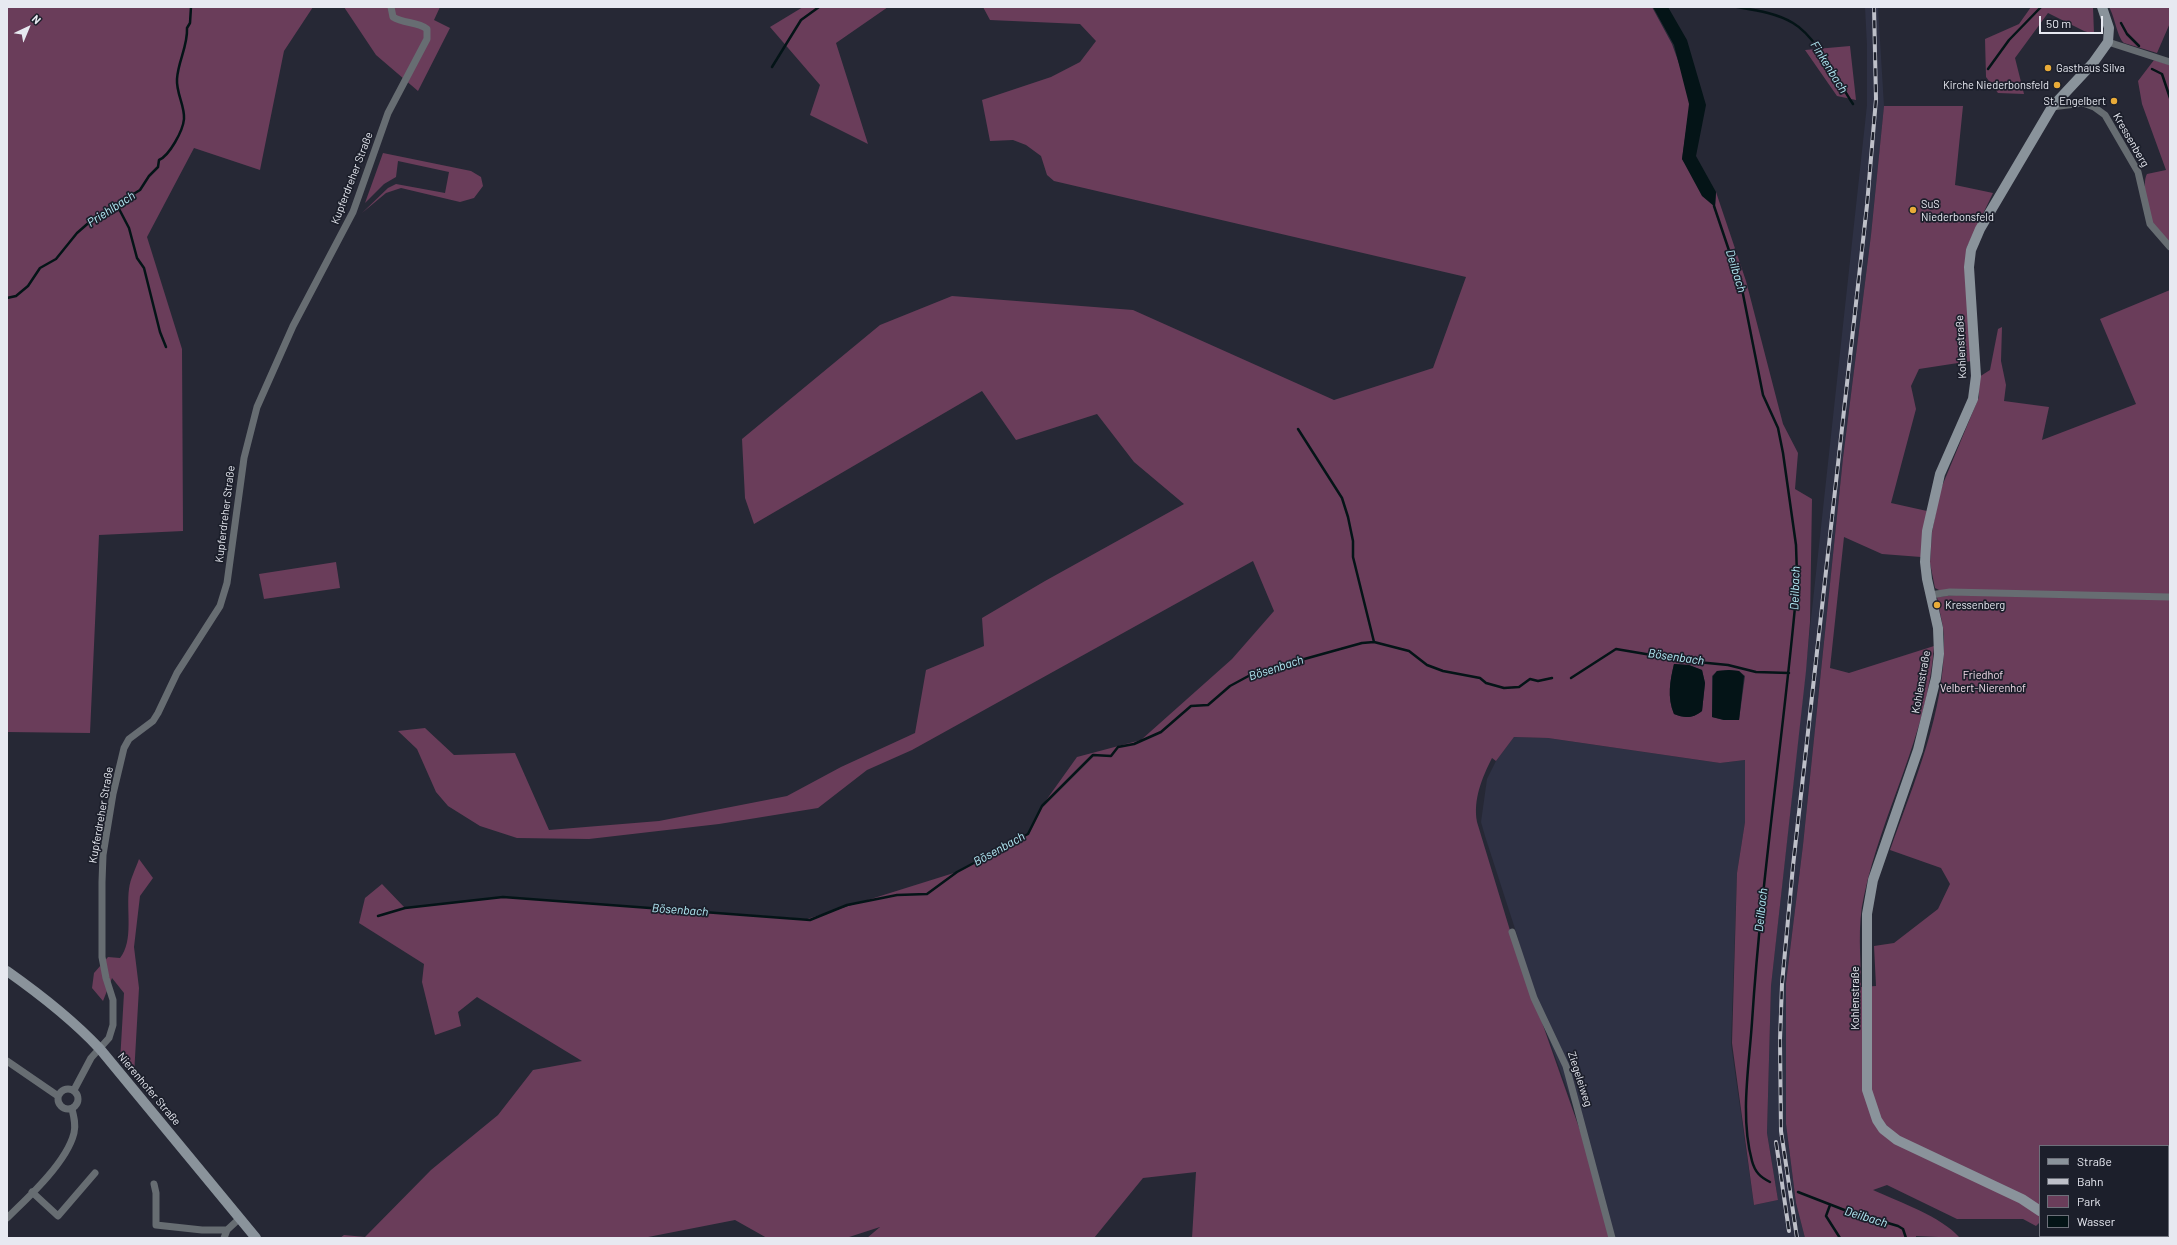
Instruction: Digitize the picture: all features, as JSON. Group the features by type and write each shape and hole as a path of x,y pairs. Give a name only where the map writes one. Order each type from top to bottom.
{"main road":[{"path":"2102,7 2109,28 2108,42"},
{"name":"Kohlenstraße","path":"2039,1210 2022,1199 1894,1138 1877,1120 1868,1090 1867,914 1873,880 1918,750 1932,702 1939,654 1938,628 1930,595 1925,562 1933,500 1940,474 1973,399 1976,376 1969,267 1970,250 1980,229 2052,107 2093,63 2108,42"},
{"name":"Nierenhofer Straße","path":"7,971 51,1002 79,1026 100,1049 256,1238"}],"street":[{"name":"Kupferdreher Straße","path":"100,1049 110,1038 115,1012 102,957 103,855 113,794 124,748 129,739 150,723 158,713 187,655 220,606 227,583 244,458 260,401 293,326 350,217 386,119 427,39 426,29 422,25 398,20 393,17 391,7"},
{"path":"2108,42 2170,62"},
{"name":"Kressenberg","path":"2052,107 2084,103 2094,107 2105,115 2138,172 2150,224 2170,247"},
{"path":"1930,595 1950,592 2170,597"},
{"name":"Ziegeleiweg","path":"1512,932 1534,998 1566,1066 1612,1238"},
{"path":"7,1218 32,1192 67,1149 74,1134 75,1124 72,1109 77,1100 74,1090 91,1058 100,1049"},
{"path":"7,1061 50,1092 58,1096 61,1106 65,1109 72,1109"},
{"path":"58,1096 64,1088 74,1090"},
{"path":"32,1192 58,1216 95,1174"},
{"path":"154,1184 156,1193 156,1225 202,1230 227,1230"},
{"path":"224,1238 227,1230 240,1218"}],"shaded area":[{"path":"1865,7 1878,7 1884,106 1871,235 1843,458 1803,845 1786,983 1786,1124 1796,1203 1805,1238 1614,1238 1586,1141 1534,998 1517,935 1481,822 1487,779 1496,761 1514,737 1548,738 1720,763 1745,760 1745,822 1737,873 1731,1044 1754,1205 1778,1200 1767,1133 1771,986 1867,105 1867,45"}],"green space":[{"path":"7,7 313,7 284,51 260,170 194,148 147,237 182,349 183,531 99,535 90,733 7,732"},
{"path":"344,7 440,7 434,20 450,28 418,91 376,55"},
{"path":"803,7 888,7 836,43 868,144 810,115 820,85 770,27"},
{"path":"983,7 1652,7 1672,44 1691,97 1682,159 1715,207 1716,192 1746,281 1783,424 1798,453 1795,489 1812,499 1810,622 1806,671 1771,986 1767,1133 1778,1200 1754,1205 1732,1043 1737,873 1745,822 1745,760 1720,763 1548,738 1514,737 1496,761 1492,758 1485,773 1477,797 1477,822 1512,937 1583,1139 1610,1238 1192,1238 1196,1172 1143,1178 1094,1238 867,1238 880,1227 846,1238 767,1238 735,1220 643,1238 340,1238 344,1235 365,1237 431,1170 498,1115 533,1070 582,1061 477,997 458,1012 461,1026 435,1035 422,982 424,964 359,923 365,898 382,884 405,908 503,897 807,919 957,872 1028,834 1042,806 1077,757 1141,740 1232,659 1274,611 1253,561 912,750 867,770 818,808 719,824 589,839 517,838 480,826 448,806 436,792 417,749 398,731 425,728 454,755 515,753 549,830 659,821 787,796 841,767 915,733 926,670 984,646 982,618 1045,581 1184,504 1134,462 1097,414 1016,440 982,391 754,524 745,498 742,439 880,325 952,296 1133,310 1334,400 1433,368 1466,277 1054,181 1047,175 1041,156 1026,145 1013,140 990,141 982,100 1051,77 1080,62 1096,41 1080,24 990,20","holes":["1674,664 1689,665 1702,670 1705,683 1702,711 1692,717 1674,714 1670,701 1670,683","1717,671 1739,671 1745,676 1739,720 1724,720 1712,717 1712,676"]},
{"path":"2031,7 2093,7 2094,34 2084,31 2048,13 2015,58 2024,94 1998,93 1986,77 1985,39 2019,24"},
{"path":"2109,7 2170,7 2170,23 2157,53 2124,43"},
{"path":"1850,46 1856,100 1837,96 1805,50"},
{"path":"2154,60 2170,65 2170,245 2155,229 2145,192 2145,179 2147,174 2166,170 2142,104 2138,81"},
{"name":"Friedhof Velbert-Nierenhof","path":"1884,106 1963,106 1955,185 1993,193 1966,249 1971,361 1919,369 1911,386 1916,409 1891,503 1927,511 1921,557 1882,554 1844,537 1830,668 1849,673 1934,646 1930,679 1923,710 1904,772 1872,864 1864,896 1860,930 1861,987 1876,986 1874,946 1894,943 1938,909 1950,884 1941,868 1890,850 1918,773 1934,720 1943,666 1944,639 1937,597 1956,595 2170,598 2170,1238 2116,1237 2169,1237 2169,1145 2039,1145 2039,1223 2036,1226 2023,1219 1957,1219 1887,1185 1873,1190 1931,1216 1952,1230 1960,1238 1916,1236 1916,1238 1805,1238 1796,1203 1786,1124 1786,983 1803,845 1843,458 1871,235"},
{"path":"383,153 471,171 481,177 483,186 474,198 460,202 401,188 386,193 362,213 388,188 396,184 445,193 449,172 398,161 396,177 384,184 365,203"},
{"path":"2170,290 2170,594 1943,592 1935,588 1930,563 1932,532 1940,491 1979,397 1979,377 1990,370 1998,329 2002,327 2001,361 2006,385 2004,401 2049,407 2042,440 2136,404 2100,319"},
{"path":"336,562 340,588 264,599 259,574"},
{"path":"139,859 153,878 140,896 134,947 139,988 134,1075 120,1062 124,993 112,978 103,1001 92,988 94,973 108,957 120,958 127,943 129,925 128,897 132,877"}],"water":[{"path":"1653,7 1668,7 1687,40 1706,105 1696,156 1716,192 1715,207 1702,196 1682,159 1689,104 1674,45"},
{"path":"1674,664 1689,665 1702,670 1705,683 1702,711 1691,717 1674,714 1672,708 1670,701 1670,683"},
{"path":"1717,671 1739,671 1744,676 1739,720 1724,720 1712,717 1713,676"}],"waterway":[{"name":"Priehlbach","path":"7,298 16,296 28,286 40,268 56,259 77,233 93,219 140,190 149,176 158,167 159,160 167,154 175,142 181,130 184,119 177,79 186,41 187,28 190,23 191,7"},
{"path":"772,67 801,20 819,7"},
{"name":"Finkenbach","path":"1737,7 1766,12 1787,20 1802,30 1818,48 1853,104"},
{"name":"Finkenbach","path":"1988,69 2009,40 2041,7"},
{"name":"Finkenbach","path":"2121,23 2127,34 2139,46"},
{"name":"Finkenbach","path":"2152,69 2162,74 2170,98"},
{"path":"117,205 129,228 137,258 144,268 160,332 166,347"},
{"name":"Deilbach","path":"1714,206 1742,289 1763,395 1778,428 1796,545 1797,576 1795,607 1766,866 1746,1092 1748,1144 1752,1161 1758,1174 1770,1182"},
{"path":"1298,429 1342,498 1353,541 1353,557 1374,642"},
{"name":"Bösenbach","path":"378,916 405,908 503,897 810,920 847,905 897,895 927,894 957,872 1028,834 1042,806 1093,755 1111,756 1118,747 1134,744 1161,732 1191,706 1208,705 1230,686 1254,673 1362,643 1374,642 1409,651 1427,665 1443,671 1480,678 1486,683 1504,688 1519,687 1530,679 1538,681 1552,678"},
{"name":"Bösenbach","path":"1571,678 1616,649 1687,661 1728,665 1756,672 1789,673"},
{"name":"Deilbach","path":"1798,1192 1847,1211 1898,1226 1903,1229 1906,1238"},
{"path":"1830,1205 1826,1216 1840,1238"}],"railway":[{"path":"1797,1238 1781,1131 1780,1040 1782,984 1793,866 1867,205 1876,99 1874,7"},
{"path":"1776,1142 1789,1231"}],"place":[{"name":"Gasthaus Silva","path":"2048,68"},
{"name":"Kirche Niederbonsfeld","path":"2057,85"},
{"name":"St. Engelbert","path":"2114,101"},
{"name":"SuS Niederbonsfeld","path":"1913,210"},
{"name":"Kressenberg","path":"1937,605"}]}
